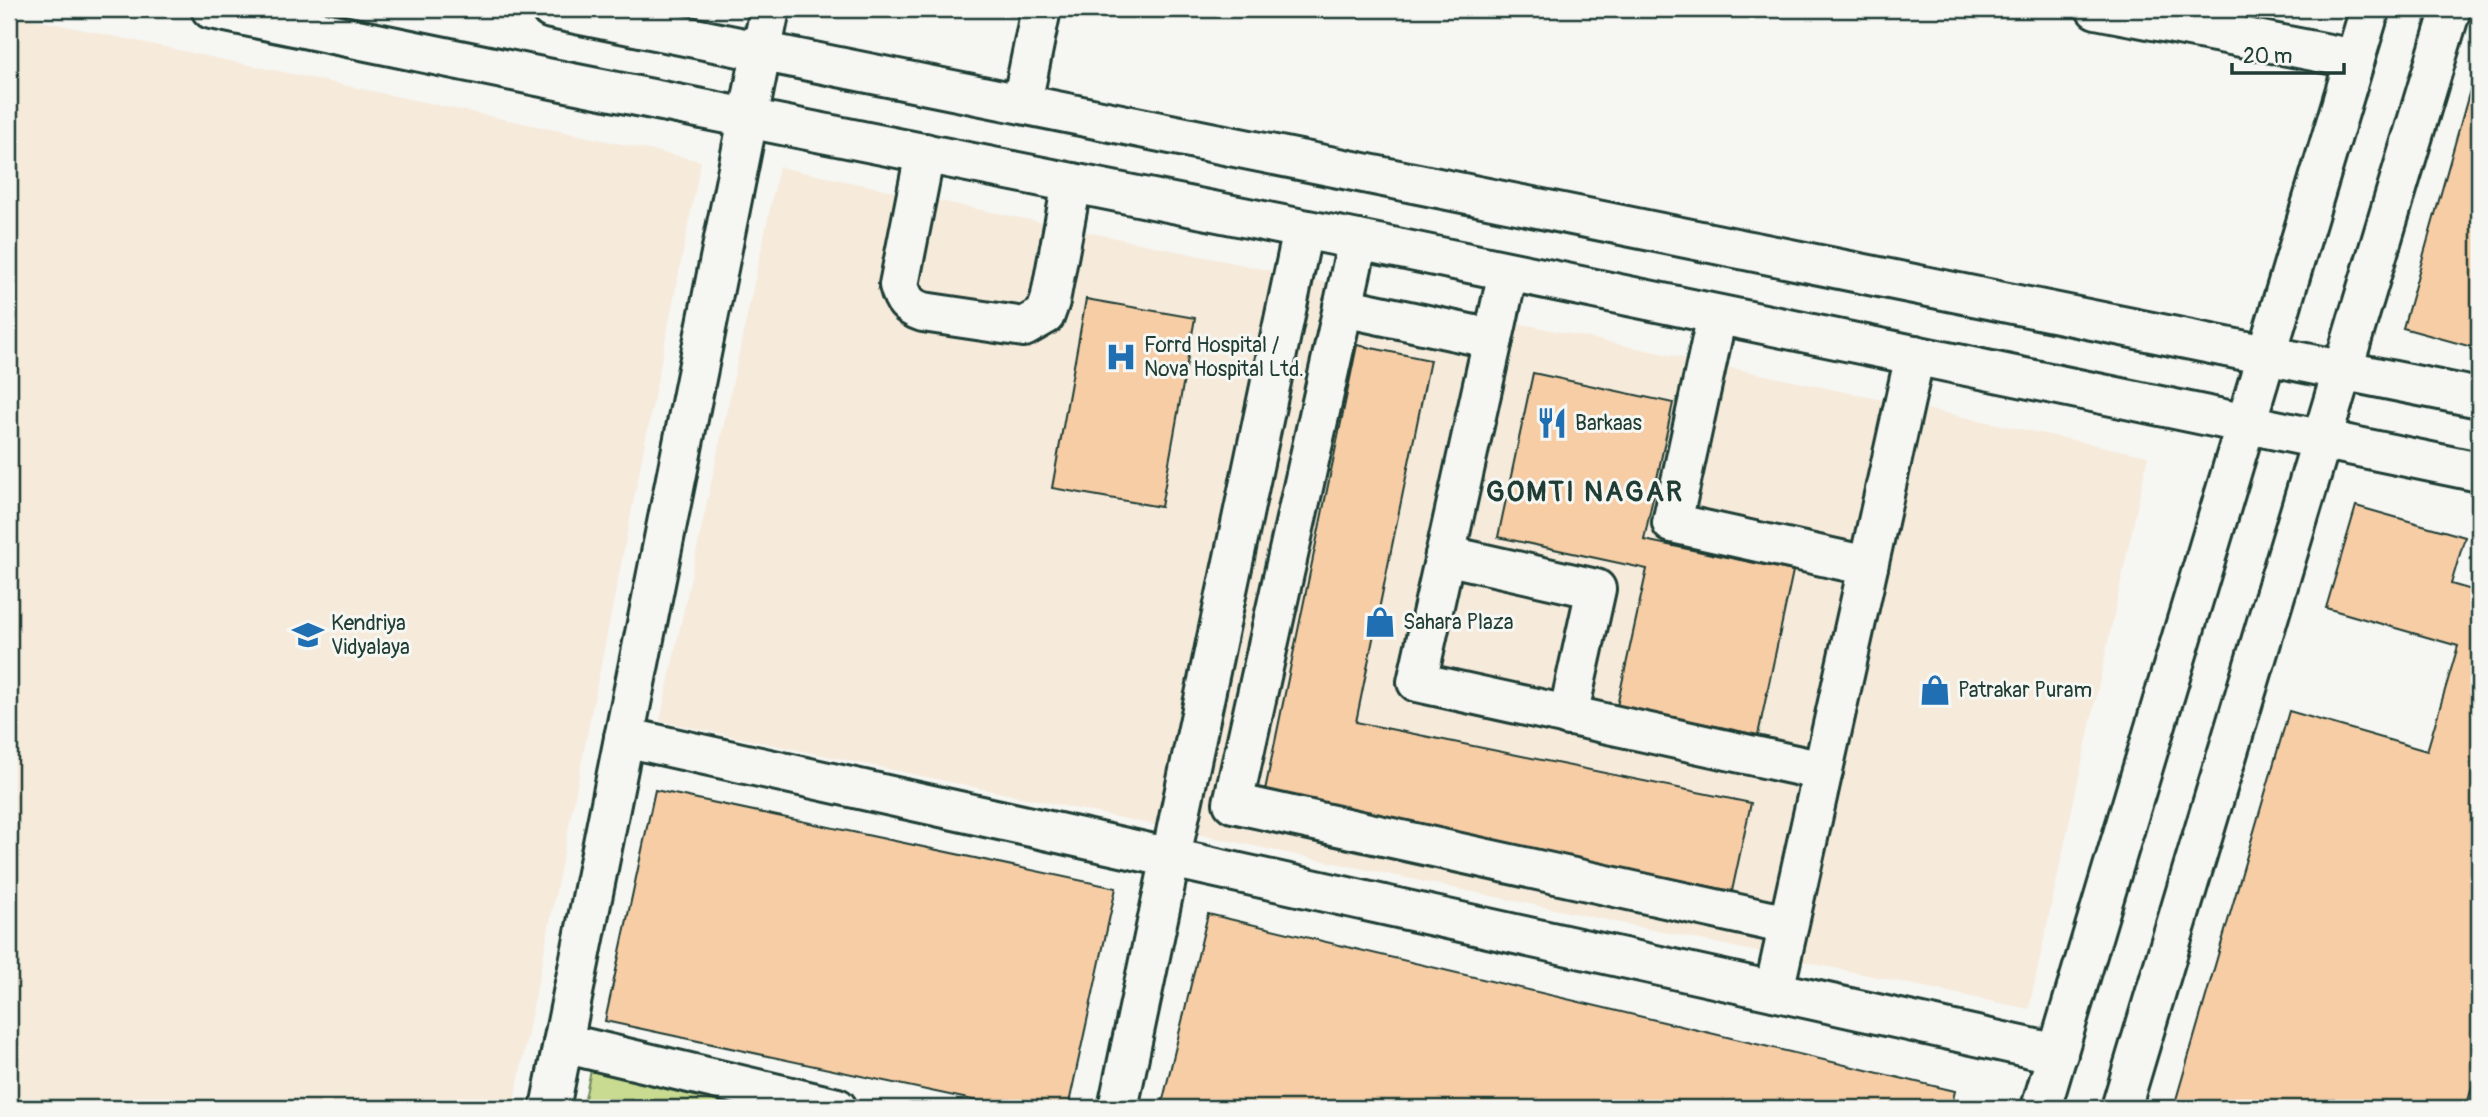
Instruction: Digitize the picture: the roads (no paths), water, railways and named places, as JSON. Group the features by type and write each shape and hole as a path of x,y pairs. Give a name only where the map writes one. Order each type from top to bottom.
{"street":[{"path":"211,9 1358,240 2479,472"},
{"path":"551,9 2479,398"},
{"path":"550,1108 770,9"},
{"path":"1022,103 1041,9"},
{"path":"2096,9 2355,60"},
{"path":"2041,1108 2370,9"},
{"path":"2121,1108 2451,9"},
{"path":"925,153 899,285 902,297 910,307 923,312 1024,327 1045,315 1072,183"},
{"path":"1118,1108 1303,230"},
{"path":"1358,240 1233,803 1788,925"},
{"path":"1508,272 1417,682 1823,771"},
{"path":"1343,307 1493,340"},
{"path":"1717,315 1672,523 1868,566"},
{"path":"1774,991 1916,355"},
{"path":"1445,555 1596,589 1568,716"},
{"path":"624,737 2058,1054"},
{"path":"563,1043 784,1103 837,1108"}],"place":[{"name":"Forrd Hospital / Nova Hospital Ltd.","path":"1121,357"},
{"name":"Barkaas","path":"1552,423"},
{"name":"Sahara Plaza","path":"1380,622"},
{"name":"Kendriya Vidyalaya","path":"308,635"},
{"name":"Patrakar Puram","path":"1935,690"}],"district":[{"name":"GOMTI NAGAR","path":"1585,491"}]}
